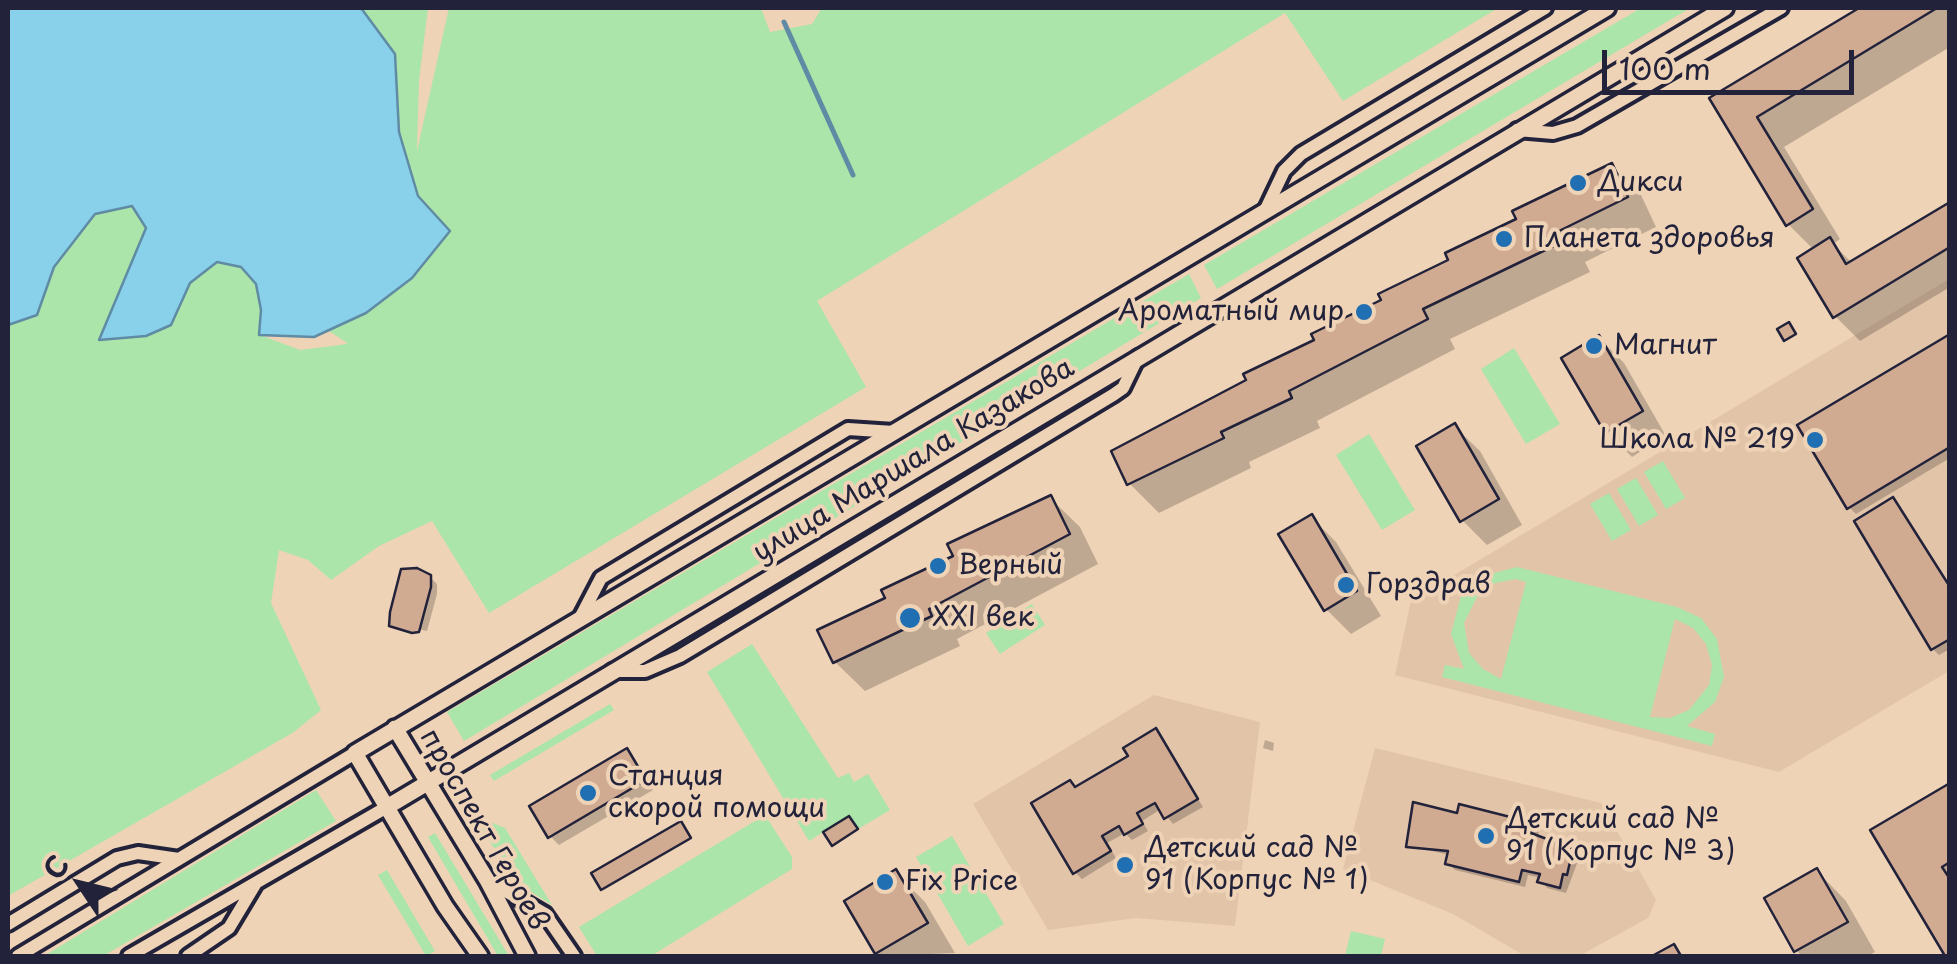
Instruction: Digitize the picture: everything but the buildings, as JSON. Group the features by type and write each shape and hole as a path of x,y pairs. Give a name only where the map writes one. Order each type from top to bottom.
{"street":[{"path":"1264,213 1284,171 1302,154 1545,8"},
{"name":"улица Маршала Казакова","path":"18,956 1607,8"},
{"name":"улица Маршала Казакова","path":"129,956 430,781 1724,8"},
{"path":"1517,130 1553,133 1577,126 1781,8"},
{"path":"610,670 645,671 680,656 1113,395 1123,388 1138,357"},
{"path":"578,620 601,578 831,439 848,429 896,432"},
{"name":"проспект Героев","path":"395,728 430,781 527,956"},
{"path":"355,753 468,948 480,956"},
{"path":"8,924 117,858 138,853 179,859"},
{"path":"188,956 229,928 257,880"},
{"path":"487,880 545,914 574,956"}],"shaded area":[{"name":"Школа № 219","path":"1949,279 1949,671 1779,772 1395,675 1411,601"},
{"name":"Детский сад № 91 (Корпус № 1)","path":"1154,695 1260,722 1235,926 1136,918 1048,930 973,804"},
{"name":"Детский сад № 91 (Корпус № 3)","path":"1375,748 1601,803 1656,900 1648,918 1579,956 1525,956 1453,914 1343,869"}],"green space":[{"path":"272,8 428,8 419,80 417,151 449,8 761,8 770,32 812,24 822,8 1498,8 1343,101 1285,13 817,301 866,387 489,613 432,521 379,546 331,580 308,560 279,550 271,603 321,710 294,732 8,896 8,66","holes":["147,228 217,262 190,283 171,325 100,340","255,281 347,343 347,344 300,350 260,335 261,310"]},
{"path":"1641,8 1690,8 1217,289 1204,265"},
{"path":"1189,274 1201,298 464,741 447,712"},
{"path":"1514,348 1560,424 1526,444 1481,369"},
{"path":"1369,434 1415,510 1382,530 1336,455"},
{"path":"1663,461 1685,498 1666,509 1644,472"},
{"path":"1636,478 1658,515 1639,526 1617,489"},
{"path":"1609,493 1631,530 1612,541 1590,504"},
{"path":"1517,567 1677,607 1701,618 1717,639 1724,677 1715,702 1687,726 1715,734 1712,746 1442,677 1445,665 1464,669 1451,634 1461,596 1479,577","holes":["1516,579 1526,582 1501,679 1483,669 1469,653 1464,623 1478,595 1495,583","1675,619 1693,628 1706,644 1712,665 1709,685 1689,710 1670,718 1650,717"]},
{"path":"1032,604 1045,625 1000,654 986,633"},
{"path":"752,644 838,778 849,773 854,782 868,774 890,810 858,829 848,816 809,841 707,672"},
{"path":"610,704 614,710 494,781 490,775"},
{"path":"316,790 336,821 103,956 44,956"},
{"path":"765,815 792,857 792,869 651,956 597,956 579,927"},
{"path":"481,818 505,828 552,905 515,882 477,820"},
{"path":"435,833 509,956 498,956 428,837"},
{"path":"952,836 1004,924 968,946 916,857"},
{"path":"387,870 435,951 426,956 378,875"},
{"path":"1351,931 1385,939 1381,956 1345,956"}],"water":[{"path":"8,8 361,8 395,54 399,132 418,196 450,231 412,278 366,313 314,337 259,335 261,310 256,284 241,267 217,262 190,283 171,325 146,336 99,340 146,228 132,206 95,214 54,267 37,315 8,325"}],"waterway":[{"path":"784,22 853,175"}],"place":[{"name":"Дикси","path":"1578,183"},
{"name":"Планета здоровья","path":"1504,239"},
{"name":"Ароматный мир","path":"1364,312"},
{"name":"Магнит","path":"1594,346"},
{"name":"Школа № 219","path":"1815,440"},
{"name":"Верный","path":"938,566"},
{"name":"Горздрав","path":"1346,585"},
{"name":"XXI век","path":"910,618"},
{"name":"Станция скорой помощи","path":"588,793"},
{"name":"Детский сад № 91 (Корпус № 3)","path":"1486,836"},
{"name":"Детский сад № 91 (Корпус № 1)","path":"1125,865"},
{"name":"Fix Price","path":"885,882"}]}
